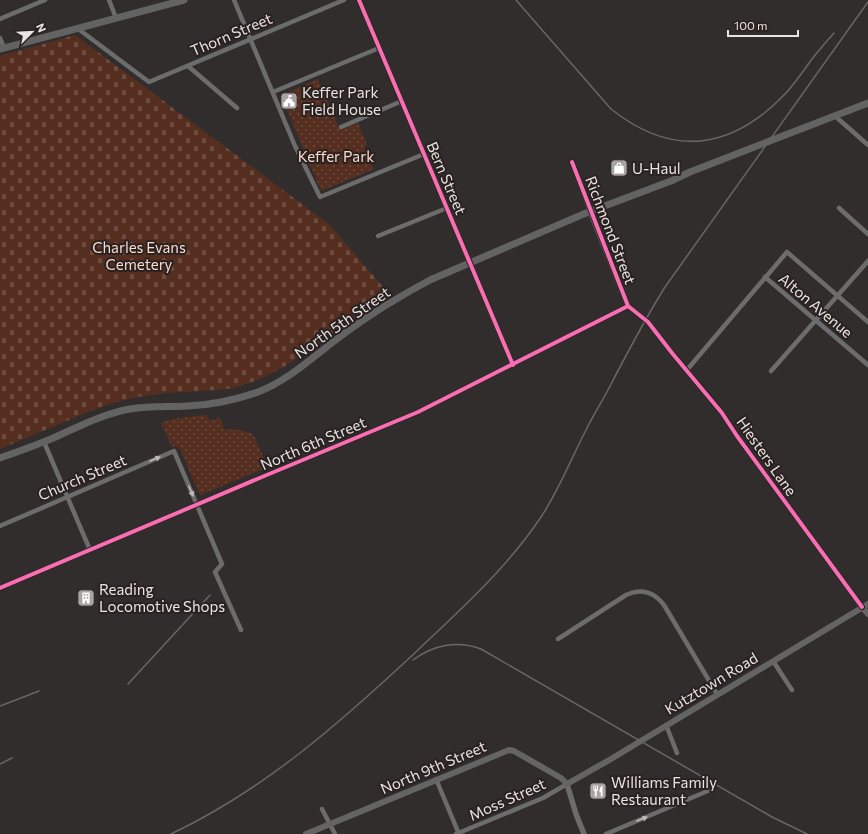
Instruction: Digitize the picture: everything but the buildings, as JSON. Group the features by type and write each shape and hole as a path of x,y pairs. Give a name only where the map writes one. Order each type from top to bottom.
{"main road":[{"path":"2,48 184,0"},
{"name":"North 5th Street","path":"0,458 44,442 99,418 121,411 142,407 214,404 261,390 293,373 383,306 430,280 590,211 671,181 690,172 868,103"},
{"path":"865,605 868,614"},
{"name":"Kutztown Road","path":"567,784 666,726 865,605"},
{"name":"North 9th Street","path":"306,834 509,750 514,751 561,778 567,784"}],"street":[{"path":"0,19 45,0"},
{"path":"109,0 116,18"},
{"path":"234,0 295,146 320,196 424,154"},
{"name":"Thorn Street","path":"77,28 149,82 344,0"},
{"name":"Bern Street","path":"360,0 513,365"},
{"path":"0,38 2,48"},
{"path":"273,92 379,48"},
{"path":"188,66 237,108"},
{"path":"341,127 402,101"},
{"path":"835,116 868,145"},
{"name":"Richmond Street","path":"572,162 628,306"},
{"path":"378,236 447,208"},
{"path":"839,208 868,234"},
{"name":"Alton Avenue","path":"868,322 787,252 764,278 868,365"},
{"path":"770,371 868,261"},
{"path":"686,371 764,278"},
{"name":"North 6th Street","path":"0,588 416,413 628,306"},
{"name":"Hiesters Lane","path":"648,322 686,371 722,413 741,442 865,605"},
{"path":"44,442 90,550"},
{"name":"Church Street","path":"0,526 174,451 197,504"},
{"path":"197,504 222,564 215,572 241,630"},
{"path":"558,639 626,595 635,592 649,592 664,605 718,694"},
{"path":"773,661 792,690"},
{"path":"666,726 677,753"},
{"path":"436,779 458,834"},
{"path":"567,784 584,834"},
{"name":"Moss Street","path":"458,834 543,798 567,784"},
{"path":"606,834 710,790"},
{"path":"322,809 334,834"}],"green space":[{"name":"Charles Evans Cemetery","path":"75,35 330,225 389,294 287,365 258,380 234,388 165,393 137,397 113,403 0,449 0,56"},
{"name":"Keffer Park","path":"318,79 340,130 358,123 367,145 364,147 374,169 321,191 281,95"},
{"path":"206,415 210,420 220,418 224,429 240,430 253,434 268,467 200,495 180,449 175,446 172,447 161,423 172,419"}],"tunnel":[{"path":"628,306 648,322"}],"railway":[{"path":"516,0 611,109 634,125 657,135 680,141 702,141 724,136 745,126 766,112 790,89 834,33"},
{"path":"171,834 206,816 239,796 302,752 361,702 451,619 514,553 528,536 554,496 589,425 635,338 665,287 868,2"},
{"path":"128,684 210,595"},
{"path":"413,660 429,651 446,646 463,645 481,649 772,817 807,834"},
{"path":"0,706 39,691"},
{"path":"0,764 12,758"}],"cycle path":[{"path":"359,0 513,365"},
{"path":"572,162 628,306 648,322 722,413 737,436 862,607"},
{"path":"0,588 418,412 628,306"}],"place":[{"name":"Keffer Park Field House","path":"289,101"},
{"name":"U-Haul","path":"619,168"},
{"name":"Reading Locomotive Shops","path":"86,598"},
{"name":"Williams Family Restaurant","path":"598,791"}]}
